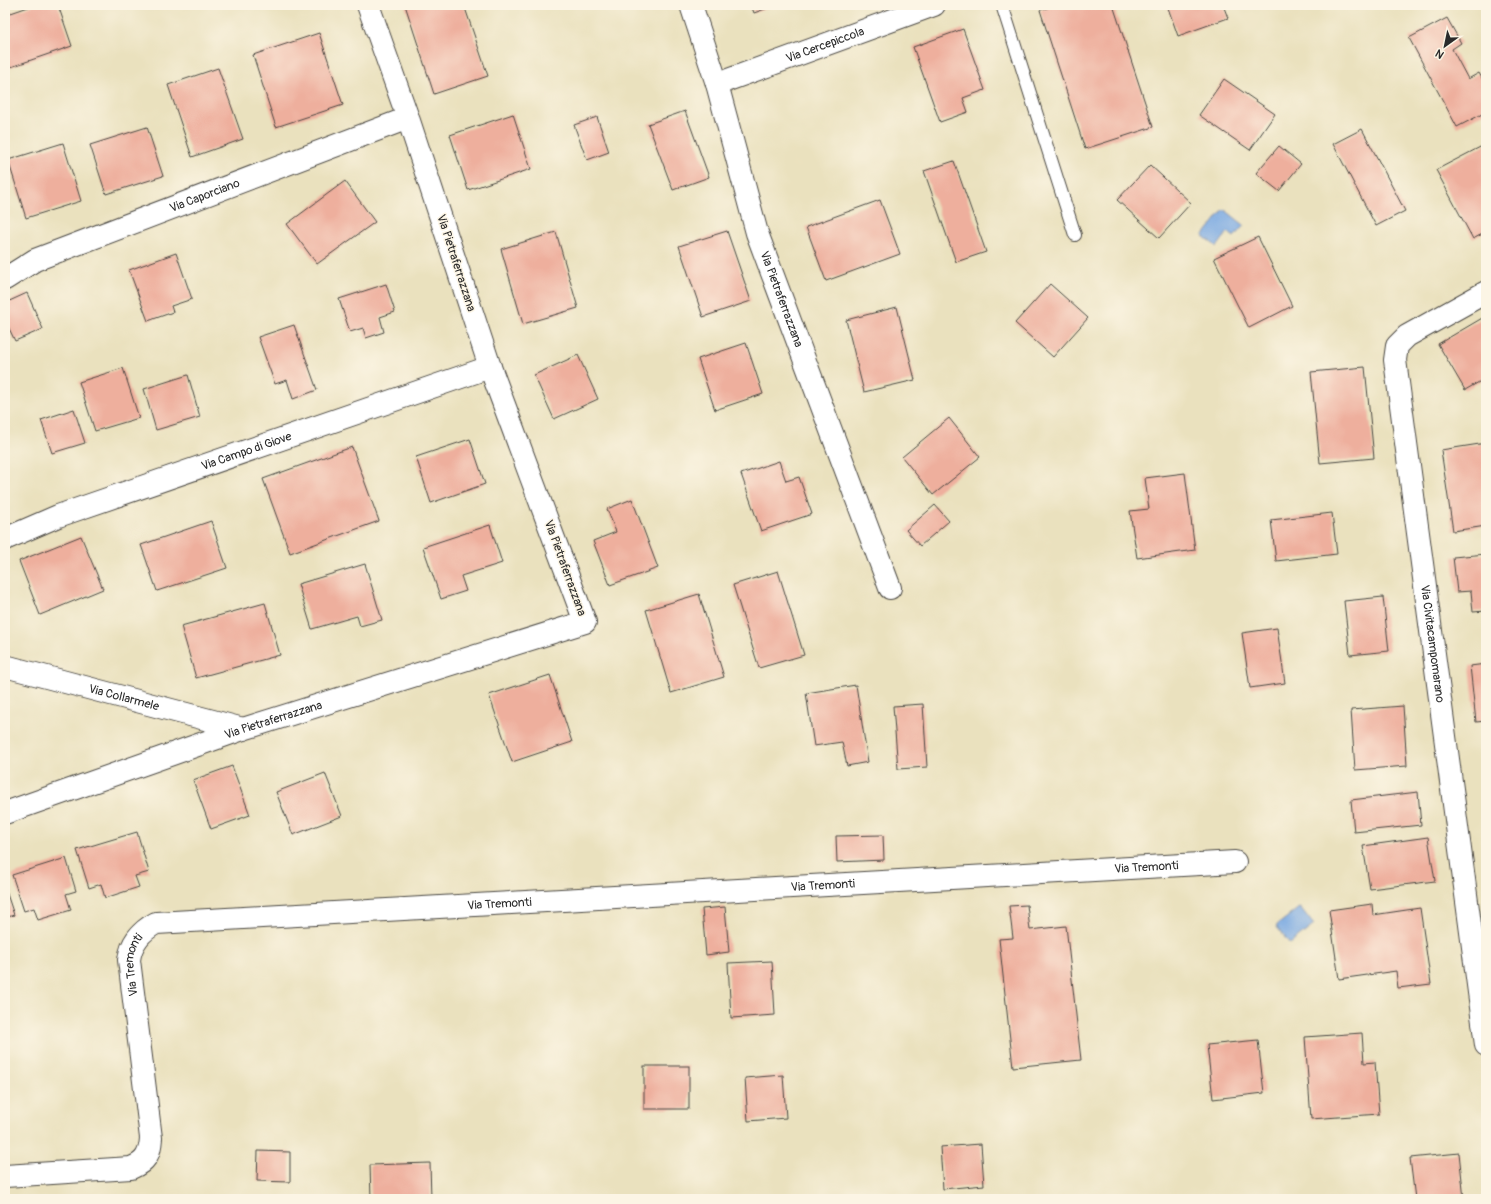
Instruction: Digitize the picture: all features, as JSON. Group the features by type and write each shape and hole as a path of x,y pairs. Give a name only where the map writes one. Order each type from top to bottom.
{"street":[{"name":"Via Pietraferrazzana","path":"5,813 243,729 585,622 490,367 408,118 368,5"},
{"name":"Via Pietraferrazzana","path":"691,5 717,84 758,233 890,588"},
{"name":"Via Cercepiccola","path":"717,84 934,5"},
{"name":"Via Caporciano","path":"5,279 35,260 408,118"},
{"name":"Via Civitacampomarano","path":"1486,292 1407,336 1397,346 1395,360 1486,1045"},
{"name":"Via Campo di Giove","path":"5,539 58,516 490,367"},
{"name":"Via Collarmele","path":"5,666 243,729"},
{"name":"Via Tremonti","path":"5,1176 131,1168 140,1165 146,1158 150,1148 150,1138 129,960 130,951 139,937 144,931 156,923 1235,862"}],"lane":[{"path":"1002,5 1075,235"}],"water":[{"path":"1224,209 1244,225 1234,237 1228,232 1217,247 1203,236"},
{"path":"1300,907 1314,925 1290,944 1276,926"}],"building":[{"path":"34,5 58,5 72,46 5,69 5,15"},
{"path":"405,5 464,5 488,76 434,94"},
{"path":"751,5 776,5 754,13"},
{"path":"1057,5 1113,5 1153,127 1085,149 1040,10"},
{"path":"1167,5 1223,5 1228,18 1178,36"},
{"path":"1447,18 1461,43 1452,49 1468,79 1479,73 1486,85 1486,112 1457,127 1409,38"},
{"path":"963,29 985,90 963,98 968,112 940,122 913,47"},
{"path":"319,33 343,105 276,127 253,55"},
{"path":"218,68 243,139 192,157 168,85"},
{"path":"1224,79 1275,114 1250,150 1199,115"},
{"path":"685,111 709,177 673,190 648,124"},
{"path":"513,114 531,169 468,190 450,135"},
{"path":"597,117 609,152 587,160 574,125"},
{"path":"147,127 163,176 106,194 90,145"},
{"path":"1362,129 1405,211 1376,226 1333,144"},
{"path":"63,143 81,201 26,218 8,160"},
{"path":"1486,144 1486,232 1473,239 1436,170"},
{"path":"1279,146 1301,164 1279,191 1256,173"},
{"path":"954,161 986,252 956,262 924,171"},
{"path":"1150,165 1191,203 1159,238 1117,200"},
{"path":"345,181 375,222 317,264 287,224"},
{"path":"880,200 900,254 826,281 806,227"},
{"path":"727,231 751,301 703,317 679,246"},
{"path":"556,232 578,308 523,324 501,249"},
{"path":"1258,237 1292,306 1249,328 1214,258"},
{"path":"176,253 192,299 171,306 173,312 148,321 129,270"},
{"path":"386,284 395,312 380,317 384,332 366,338 363,328 350,332 339,299"},
{"path":"1050,284 1088,318 1053,357 1015,323"},
{"path":"27,293 43,329 15,341 5,320 5,303"},
{"path":"897,307 915,380 864,392 846,320"},
{"path":"1484,317 1486,321 1486,378 1465,390 1438,344"},
{"path":"294,325 317,390 293,399 287,380 275,384 258,337"},
{"path":"746,343 763,394 715,410 698,359"},
{"path":"578,355 598,399 554,419 534,375"},
{"path":"1365,367 1374,458 1320,463 1311,372"},
{"path":"123,368 139,418 95,431 79,382"},
{"path":"188,375 200,417 156,430 144,389"},
{"path":"74,409 85,443 52,453 41,420"},
{"path":"949,418 980,457 933,495 902,457"},
{"path":"470,439 485,484 431,503 416,457"},
{"path":"1486,443 1486,526 1453,531 1441,450"},
{"path":"352,447 379,521 290,553 263,479"},
{"path":"779,461 786,481 799,477 812,514 761,531 741,474"},
{"path":"1185,473 1195,550 1137,558 1130,511 1149,509 1145,478"},
{"path":"632,499 658,568 610,585 593,541 616,532 607,509"},
{"path":"935,505 949,521 920,546 906,530"},
{"path":"1332,513 1337,554 1276,561 1271,520"},
{"path":"211,521 227,568 157,591 141,545"},
{"path":"490,525 502,563 461,576 466,591 441,599 423,547"},
{"path":"81,536 103,589 40,615 19,561"},
{"path":"1486,554 1486,611 1473,612 1471,591 1457,592 1453,557"},
{"path":"365,564 382,620 360,626 357,616 312,629 298,584"},
{"path":"778,571 804,655 759,668 733,585"},
{"path":"699,594 724,677 671,693 646,610"},
{"path":"1383,597 1389,651 1350,655 1344,601"},
{"path":"265,603 280,655 196,678 181,626"},
{"path":"1277,628 1285,683 1250,688 1242,633"},
{"path":"1486,664 1486,721 1476,722 1470,666"},
{"path":"550,675 572,742 512,762 489,695"},
{"path":"856,685 868,762 847,766 842,742 814,746 806,693"},
{"path":"923,704 927,767 898,769 893,706"},
{"path":"1403,706 1407,766 1355,770 1351,710"},
{"path":"232,766 250,815 211,829 193,780"},
{"path":"325,773 342,816 293,835 276,792"},
{"path":"1418,792 1421,825 1354,832 1351,800"},
{"path":"137,832 149,872 135,876 139,887 105,898 101,884 89,888 77,850"},
{"path":"883,835 884,860 837,862 836,836"},
{"path":"1428,837 1435,881 1370,889 1363,846"},
{"path":"66,858 76,891 66,894 71,910 38,920 34,908 24,911 12,875"},
{"path":"5,888 14,915 5,918"},
{"path":"1372,904 1373,915 1420,908 1431,984 1398,988 1396,971 1339,979 1329,910"},
{"path":"1027,905 1030,930 1066,926 1081,1060 1013,1067 999,939 1013,938 1009,906"},
{"path":"725,907 729,952 706,955 702,909"},
{"path":"772,961 775,1015 731,1018 728,963"},
{"path":"1362,1033 1364,1063 1375,1062 1379,1114 1311,1119 1305,1037"},
{"path":"1258,1040 1264,1093 1213,1099 1207,1045"},
{"path":"644,1066 689,1066 689,1109 644,1109"},
{"path":"783,1075 786,1118 748,1121 745,1078"},
{"path":"981,1144 984,1185 943,1189 940,1147"},
{"path":"258,1151 290,1152 290,1182 257,1181"},
{"path":"1459,1153 1464,1199 1415,1199 1410,1158"},
{"path":"430,1163 431,1199 371,1199 370,1165"}]}
